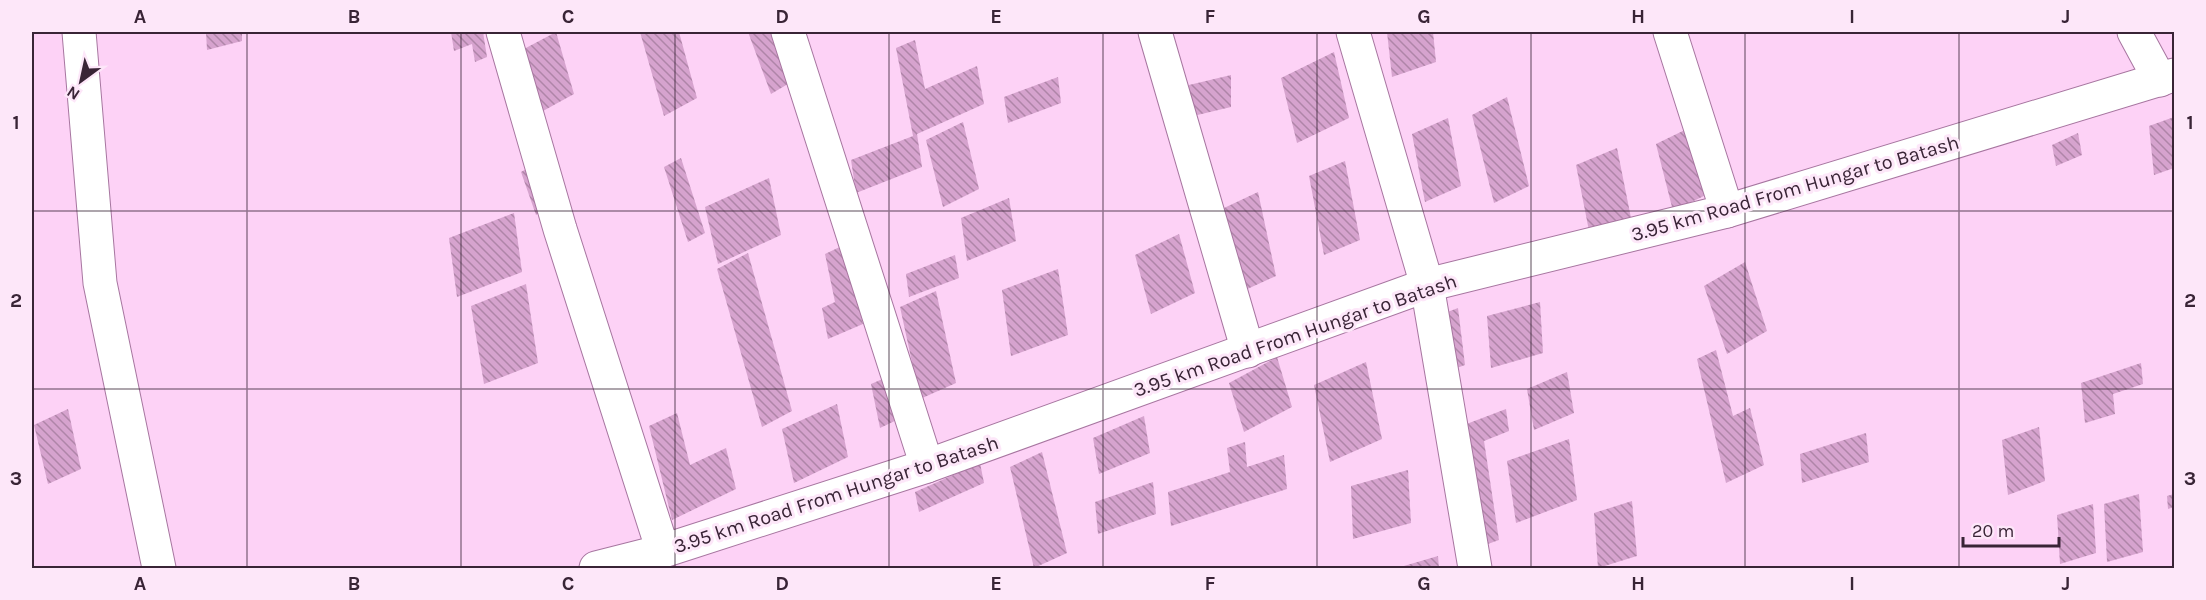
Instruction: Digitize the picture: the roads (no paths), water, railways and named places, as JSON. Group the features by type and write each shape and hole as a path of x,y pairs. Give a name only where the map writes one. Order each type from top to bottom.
{"street":[{"path":"79,32 100,283 159,568"},
{"path":"503,32 563,240 663,551"},
{"path":"788,32 927,466"},
{"path":"1155,32 1248,351"},
{"path":"1353,32 1427,285 1475,568"},
{"path":"1670,32 1727,211"},
{"path":"2134,32 2167,78"},
{"name":"3.95 km Road From Hungar to Batash","path":"596,568 663,551 927,466 1427,285 1727,211 2167,78"}]}
